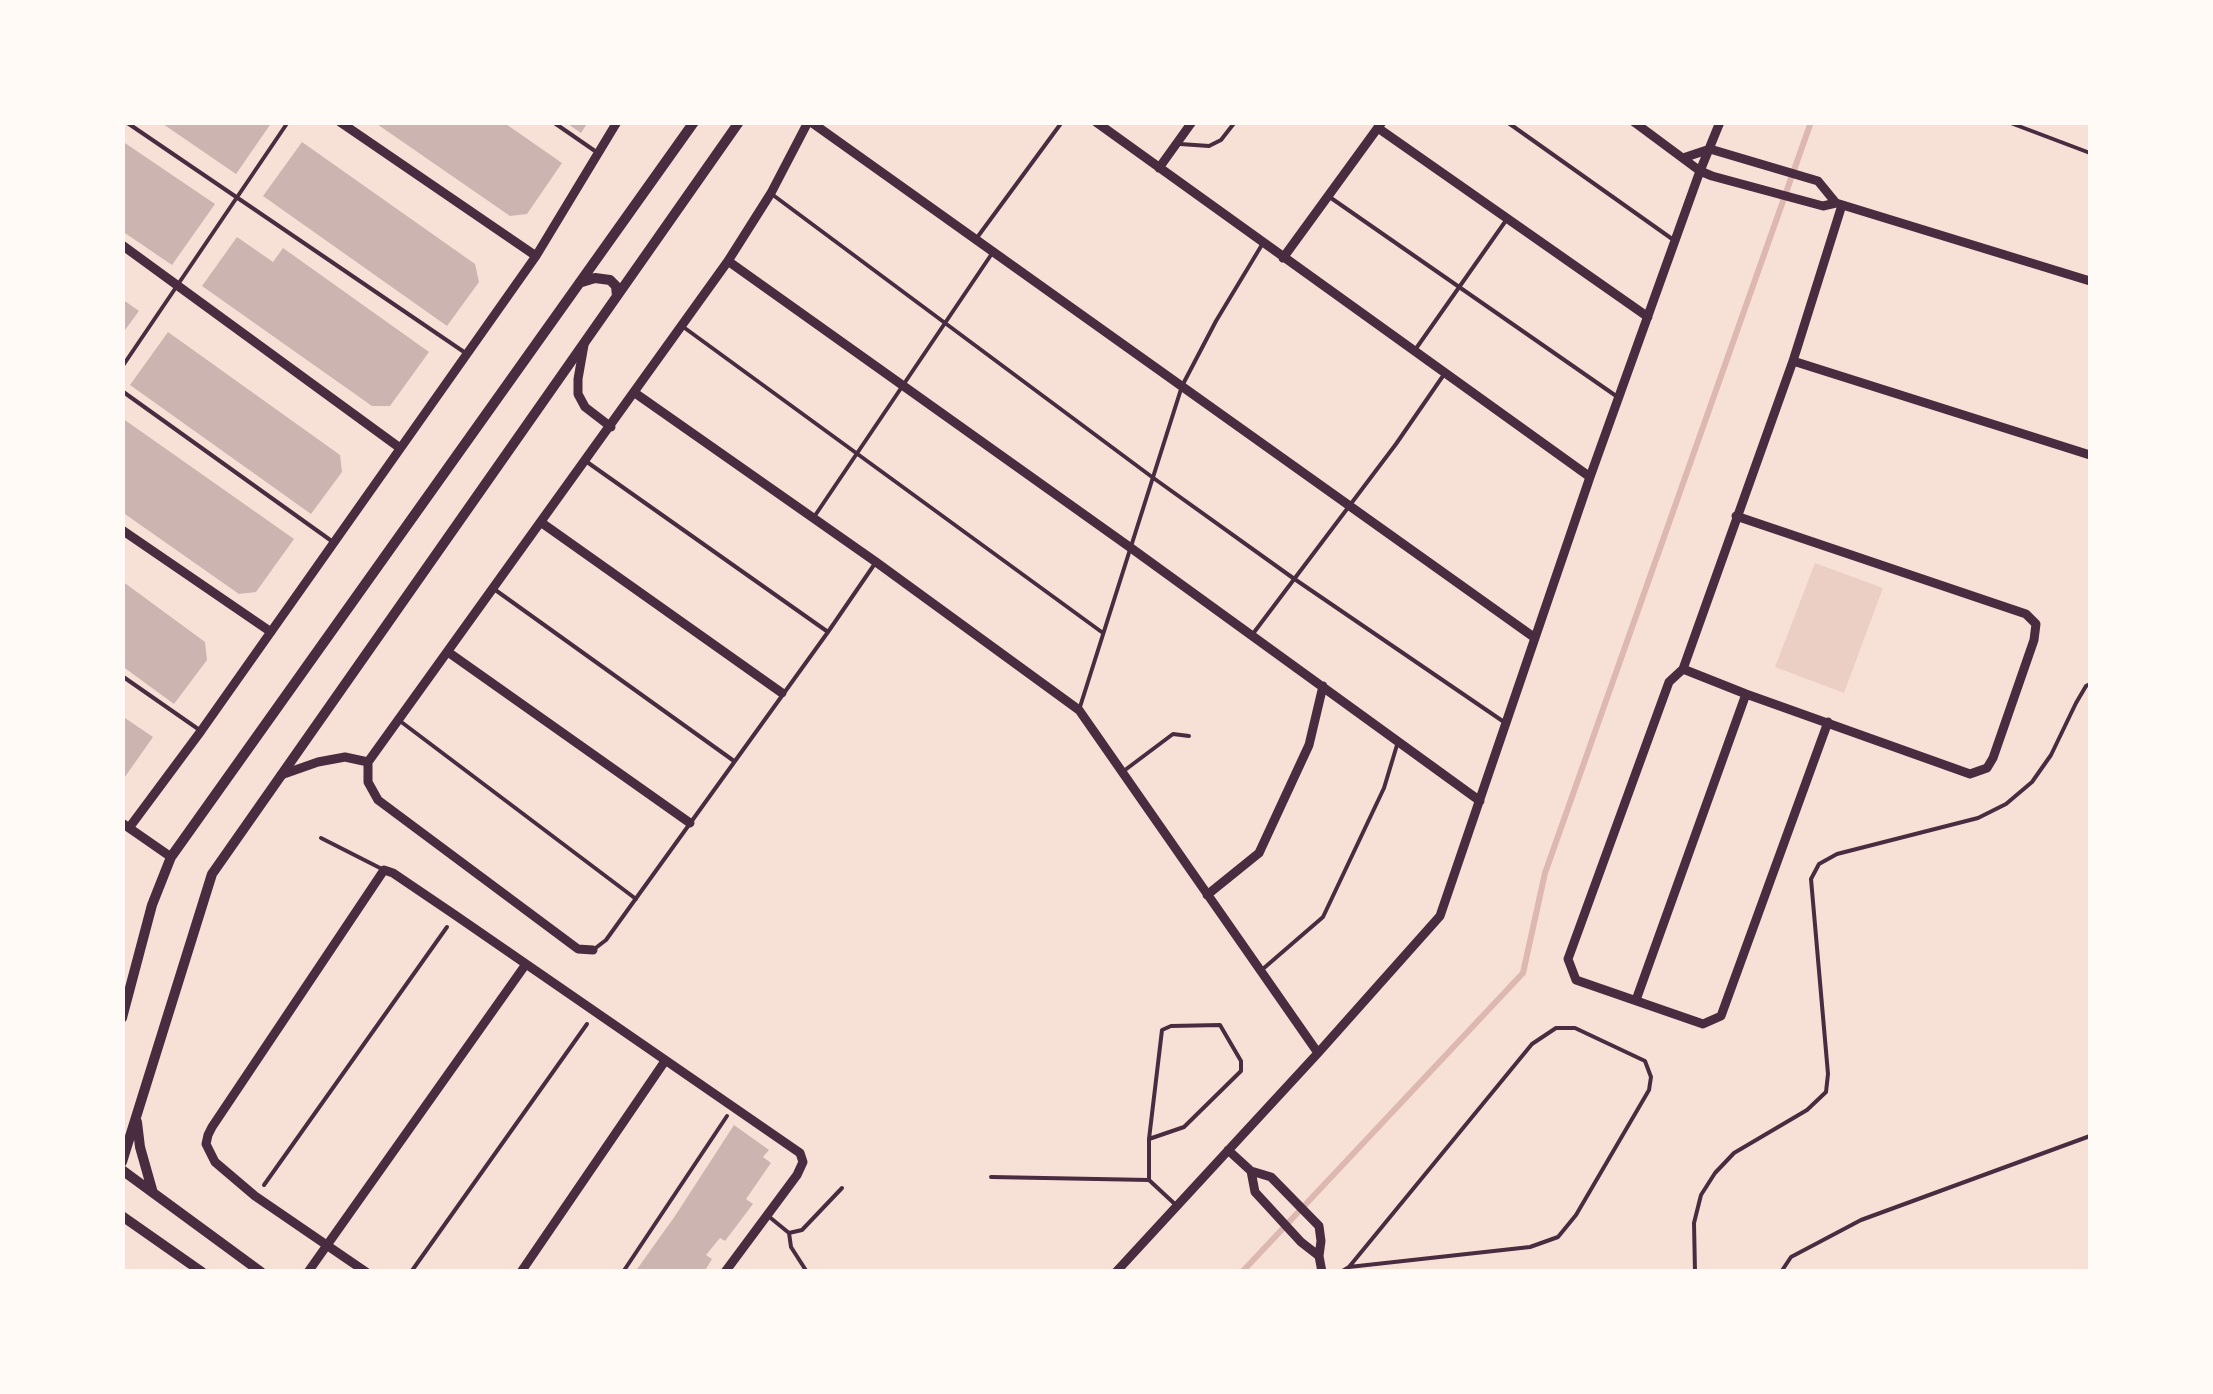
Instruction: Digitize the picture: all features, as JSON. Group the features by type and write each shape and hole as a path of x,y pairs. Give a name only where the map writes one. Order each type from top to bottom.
{"street":[{"path":"340,122 536,256"},
{"path":"171,857 126,826 200,732 536,256 617,122"},
{"path":"122,1018 152,905 171,857 694,122"},
{"path":"122,1162 212,874 739,122"},
{"path":"593,950 578,948 378,800 368,782 368,762 728,261 809,122 1535,638"},
{"path":"1096,122 1590,477"},
{"path":"1160,168 1192,122"},
{"path":"1634,122 1700,171 1720,178 1822,206 1840,204 2090,281"},
{"path":"1116,1272 1440,916 1590,477 1720,122"},
{"path":"1284,258 1380,125 1648,317"},
{"path":"1683,158 1710,149 1735,156 1818,181 1840,204"},
{"path":"1828,722 1721,1016 1703,1024 1576,980 1568,960 1669,682 1683,669 1793,361 1840,204"},
{"path":"122,245 400,448"},
{"path":"728,261 1480,801"},
{"path":"581,282 610,280 616,286 617,296"},
{"path":"584,342 578,394 586,407 611,427"},
{"path":"1793,361 2090,454"},
{"path":"636,393 1079,710 1318,1053"},
{"path":"1683,669 1970,774 1987,768 1994,758 2034,640 2036,624 2026,614 1736,516"},
{"path":"542,523 782,694"},
{"path":"122,530 270,632"},
{"path":"448,652 690,823"},
{"path":"1207,895 1259,853 1309,746 1322,686"},
{"path":"1636,1000 1746,694"},
{"path":"281,775 346,757 368,762"},
{"path":"366,1272 255,1196 215,1162 206,1144 208,1135 384,870 456,915 800,1153 803,1162 797,1175 725,1272"},
{"path":"308,1272 526,964"},
{"path":"521,1272 665,1060"},
{"path":"136,1111 140,1146 154,1192"},
{"path":"1228,1150 1251,1171 1271,1177 1320,1226 1322,1272"},
{"path":"122,1170 260,1272"},
{"path":"1251,1171 1255,1192 1319,1256"},
{"path":"122,1216 202,1272"}],"lane":[{"path":"126,122 467,354"},
{"path":"122,366 288,122"},
{"path":"553,122 599,154"},
{"path":"976,240 1062,122"},
{"path":"1177,144 1209,146 1221,140 1235,122"},
{"path":"1507,122 1675,241"},
{"path":"2008,122 2090,153"},
{"path":"770,193 1152,478 1508,724"},
{"path":"1328,196 1618,398"},
{"path":"1414,351 1507,218"},
{"path":"1079,710 1182,386 1263,243"},
{"path":"814,518 993,252"},
{"path":"682,326 1102,632"},
{"path":"1252,635 1445,373"},
{"path":"122,391 333,542"},
{"path":"586,462 828,632"},
{"path":"593,950 606,940 636,899 876,562"},
{"path":"494,589 734,761"},
{"path":"122,676 200,732"},
{"path":"1695,1272 1694,1223 1702,1195 1716,1173 1734,1153 1807,1110 1826,1092 1828,1074 1811,878 1819,864 1836,854 1978,818 2006,804 2032,782 2051,755 2076,703 2090,684"},
{"path":"398,720 636,899"},
{"path":"1121,773 1173,734 1189,736"},
{"path":"1260,971 1323,917 1384,788 1398,741"},
{"path":"321,838 384,870"},
{"path":"1149,1180 1150,1139 1162,1030 1171,1026 1220,1026 1241,1062 1241,1071 1184,1127 1150,1139"},
{"path":"1341,1272 1532,1044 1556,1028 1575,1028 1646,1062 1651,1078 1649,1090 1576,1215 1558,1237 1530,1247 1349,1267"},
{"path":"1781,1272 1790,1257 1861,1220 2090,1136"},
{"path":"991,1177 1149,1180 1177,1206"},
{"path":"789,1233 802,1230 842,1188"},
{"path":"767,1215 789,1233 791,1246 807,1272"}],"path":[{"path":"255,1196 456,915"},
{"path":"411,1272 595,1011"},
{"path":"623,1272 732,1108"}],"shaded area":[{"path":"1815,563 1883,588 1844,693 1775,667"}],"building":[{"path":"160,122 272,122 236,174"},
{"path":"374,122 503,122 562,163 527,214 510,216"},
{"path":"565,122 588,122 581,133"},
{"path":"122,141 215,204 172,265 122,231"},
{"path":"302,142 475,264 479,282 447,326 263,196"},
{"path":"237,237 273,262 283,248 429,352 390,406 372,406 202,286"},
{"path":"122,299 139,311 122,334"},
{"path":"168,332 340,455 342,472 311,514 130,385"},
{"path":"122,418 294,539 256,592 239,594 122,512"},
{"path":"122,581 205,642 207,660 174,704 122,666"},
{"path":"122,716 153,737 122,781"},
{"path":"734,1125 769,1150 763,1157 771,1163 746,1199 753,1204 725,1241 720,1238 706,1255 712,1259 704,1272 635,1272 675,1216"}],"waterway":[{"path":"1242,1272 1523,973 1545,873 1811,122"}]}
